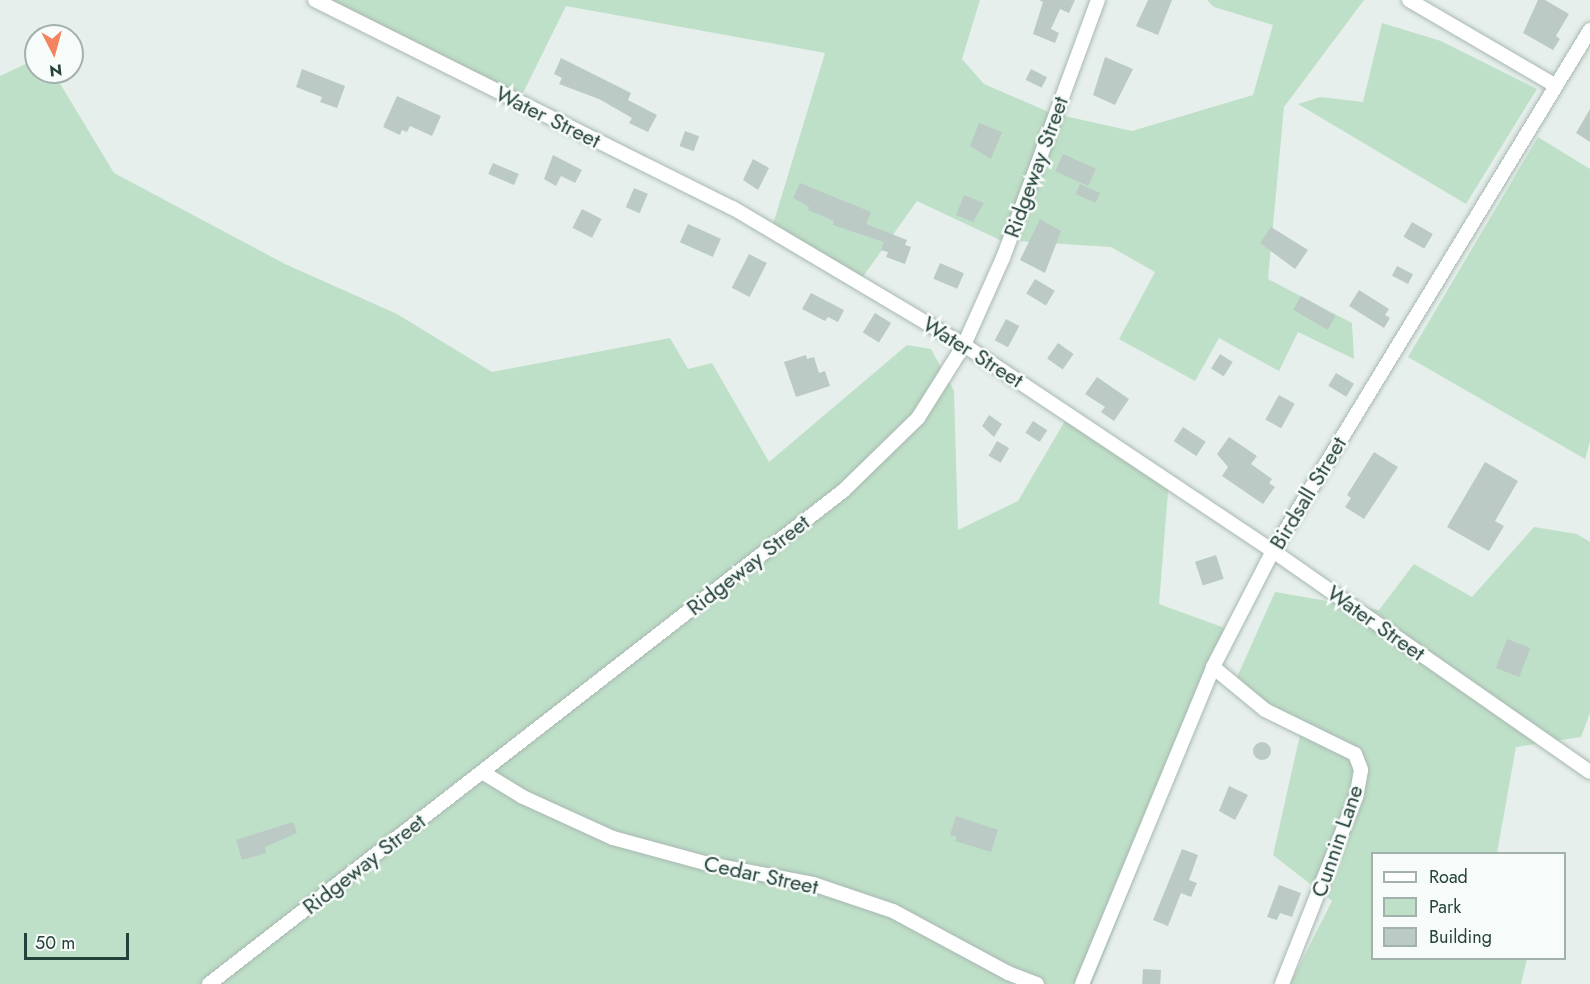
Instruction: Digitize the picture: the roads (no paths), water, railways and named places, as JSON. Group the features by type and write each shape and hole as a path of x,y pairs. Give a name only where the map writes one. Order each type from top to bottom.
{"street":[{"name":"Water Street","path":"315,0 733,208 964,345 1273,551 1590,772"},
{"name":"Ridgeway Street","path":"209,984 843,491 918,418 964,345 1003,258 1098,0"},
{"path":"1409,0 1556,86"},
{"name":"Birdsall Street","path":"1082,984 1213,667 1273,551 1590,30"},
{"name":"Cunnin Lane","path":"1213,667 1265,710 1355,754 1361,770 1356,797 1282,984"},
{"name":"Cedar Street","path":"482,772 523,797 613,838 705,863 813,884 893,911 1008,973 1037,984"}]}
